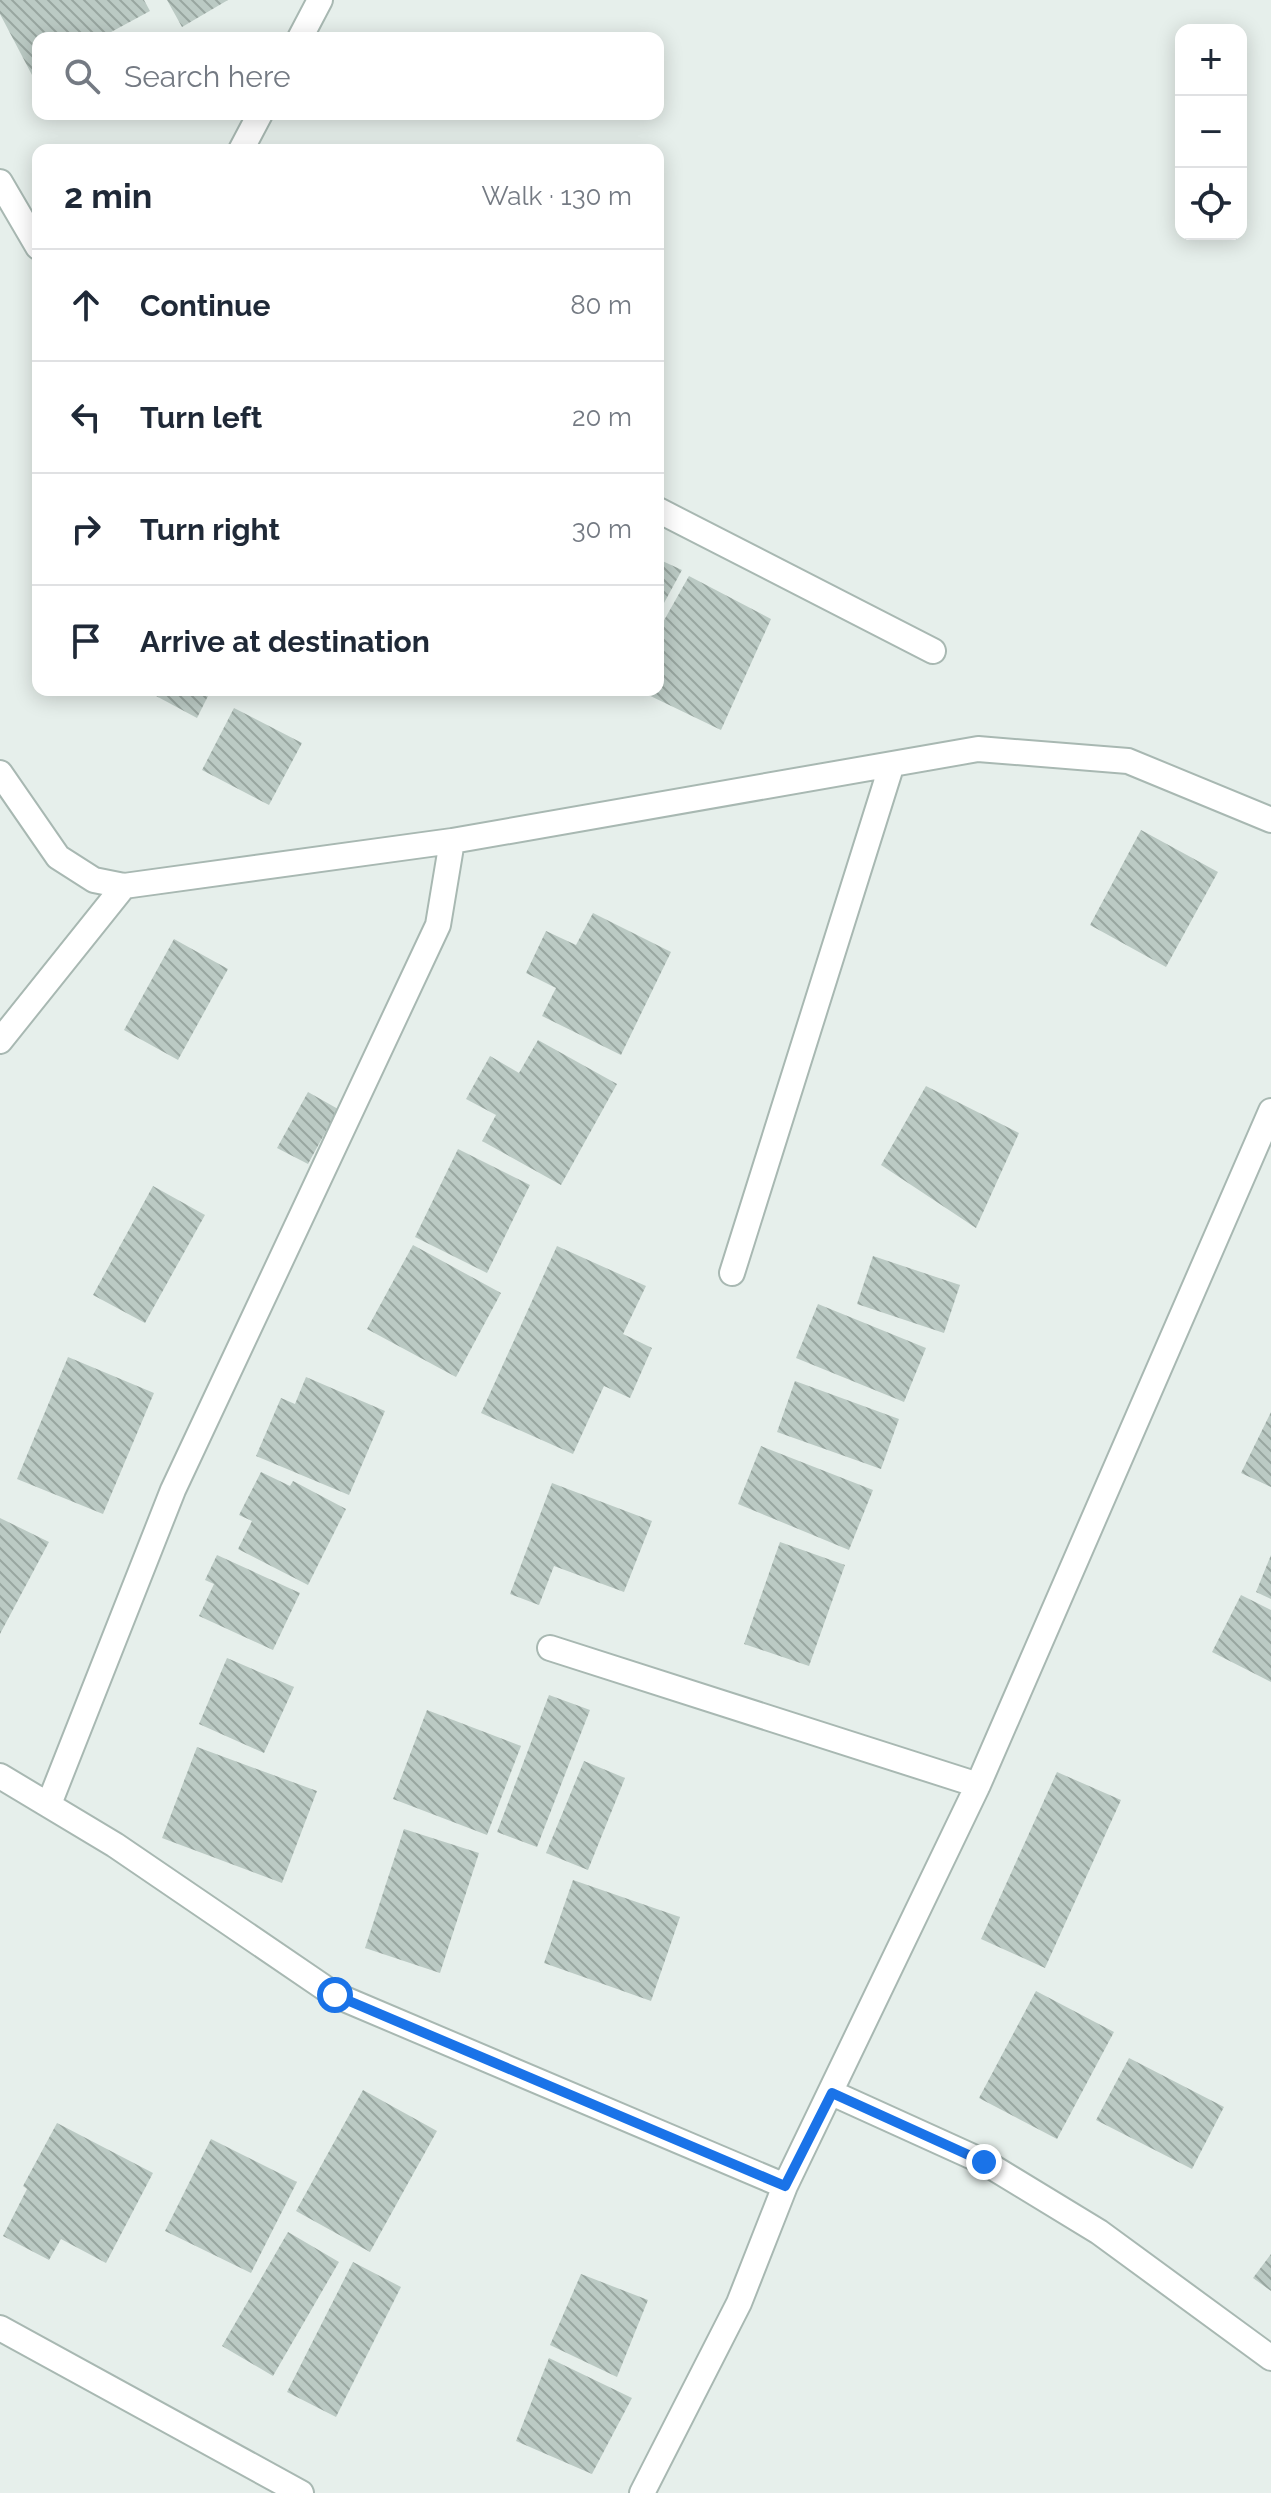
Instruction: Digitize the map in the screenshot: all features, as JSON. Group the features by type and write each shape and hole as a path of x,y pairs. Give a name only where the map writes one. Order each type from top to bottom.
{"street":[{"path":"303,32 320,0"},
{"path":"244,144 257,120"},
{"path":"0,182 32,237"},
{"path":"664,513 933,651"},
{"path":"0,773 58,857 94,880 124,886 452,841 602,816 688,797 891,767 978,749 1128,761 1271,820"},
{"path":"732,1273 891,767"},
{"path":"49,1804 173,1490 438,925 452,841"},
{"path":"0,1041 124,886"},
{"path":"642,2493 739,2303 785,2186 978,1785 1271,1111"},
{"path":"550,1648 978,1785"},
{"path":"0,1776 49,1804 335,1995 785,2186"},
{"path":"832,2093 984,2162 1099,2232 1271,2358"},
{"path":"0,2328 301,2493"}],"building":[{"path":"0,0 144,0 150,11 111,32 32,32 32,75 0,14"},
{"path":"167,0 228,0 182,27"},
{"path":"664,562 682,570 664,603"},
{"path":"689,576 771,619 721,730 650,696 664,696 664,620"},
{"path":"156,696 208,696 197,718"},
{"path":"234,708 302,743 269,805 202,770"},
{"path":"1141,830 1218,872 1166,967 1090,925"},
{"path":"593,913 671,952 621,1055 542,1016 556,988 526,973 546,931 576,945"},
{"path":"174,939 228,969 178,1060 124,1030"},
{"path":"538,1040 617,1084 561,1185 482,1141 496,1115 466,1099 490,1056 519,1073"},
{"path":"926,1086 1019,1133 976,1228 881,1165"},
{"path":"308,1092 338,1109 308,1164 277,1148"},
{"path":"458,1149 530,1185 487,1273 415,1237"},
{"path":"153,1186 205,1215 145,1323 93,1295"},
{"path":"413,1245 501,1293 456,1377 367,1329"},
{"path":"557,1246 646,1286 623,1334 652,1348 630,1398 604,1386 573,1454 481,1413"},
{"path":"873,1256 960,1285 944,1333 857,1304"},
{"path":"818,1304 926,1348 904,1402 796,1358"},
{"path":"68,1357 154,1393 103,1514 17,1479"},
{"path":"306,1377 385,1411 349,1495 256,1456 281,1398 295,1404"},
{"path":"795,1381 899,1419 881,1469 777,1432"},
{"path":"1271,1412 1271,1487 1241,1473"},
{"path":"761,1446 873,1490 849,1550 738,1504"},
{"path":"261,1472 290,1486 293,1481 346,1509 308,1585 238,1549 252,1521 239,1515"},
{"path":"552,1483 652,1521 624,1592 554,1566 539,1605 510,1594"},
{"path":"0,1518 49,1542 0,1634"},
{"path":"780,1542 845,1565 809,1666 744,1644"},
{"path":"217,1555 300,1593 273,1650 199,1616 214,1584 205,1580"},
{"path":"1271,1555 1271,1599 1256,1592"},
{"path":"1241,1595 1271,1610 1271,1682 1212,1652"},
{"path":"227,1658 294,1687 264,1753 199,1724"},
{"path":"549,1695 590,1710 537,1847 497,1832"},
{"path":"427,1710 521,1746 487,1835 393,1799"},
{"path":"197,1747 317,1791 282,1883 162,1838"},
{"path":"584,1761 625,1778 588,1870 546,1853"},
{"path":"1057,1772 1121,1800 1045,1968 981,1939"},
{"path":"404,1829 479,1853 440,1973 365,1948"},
{"path":"573,1880 680,1917 651,2001 544,1963"},
{"path":"1036,1991 1114,2032 1057,2139 979,2098"},
{"path":"1129,2058 1224,2107 1192,2169 1096,2120"},
{"path":"363,2090 437,2131 370,2252 296,2211"},
{"path":"57,2123 153,2173 106,2263 61,2239 49,2260 3,2236 27,2189 23,2186"},
{"path":"211,2139 297,2182 251,2273 165,2231"},
{"path":"288,2232 339,2262 273,2376 222,2346"},
{"path":"1271,2254 1271,2291 1253,2278"},
{"path":"353,2262 401,2287 336,2417 287,2392"},
{"path":"581,2274 648,2300 617,2377 550,2345"},
{"path":"549,2358 632,2398 592,2474 516,2441"}],"route":[{"path":"335,1995 785,2186 832,2093 984,2162"}]}
